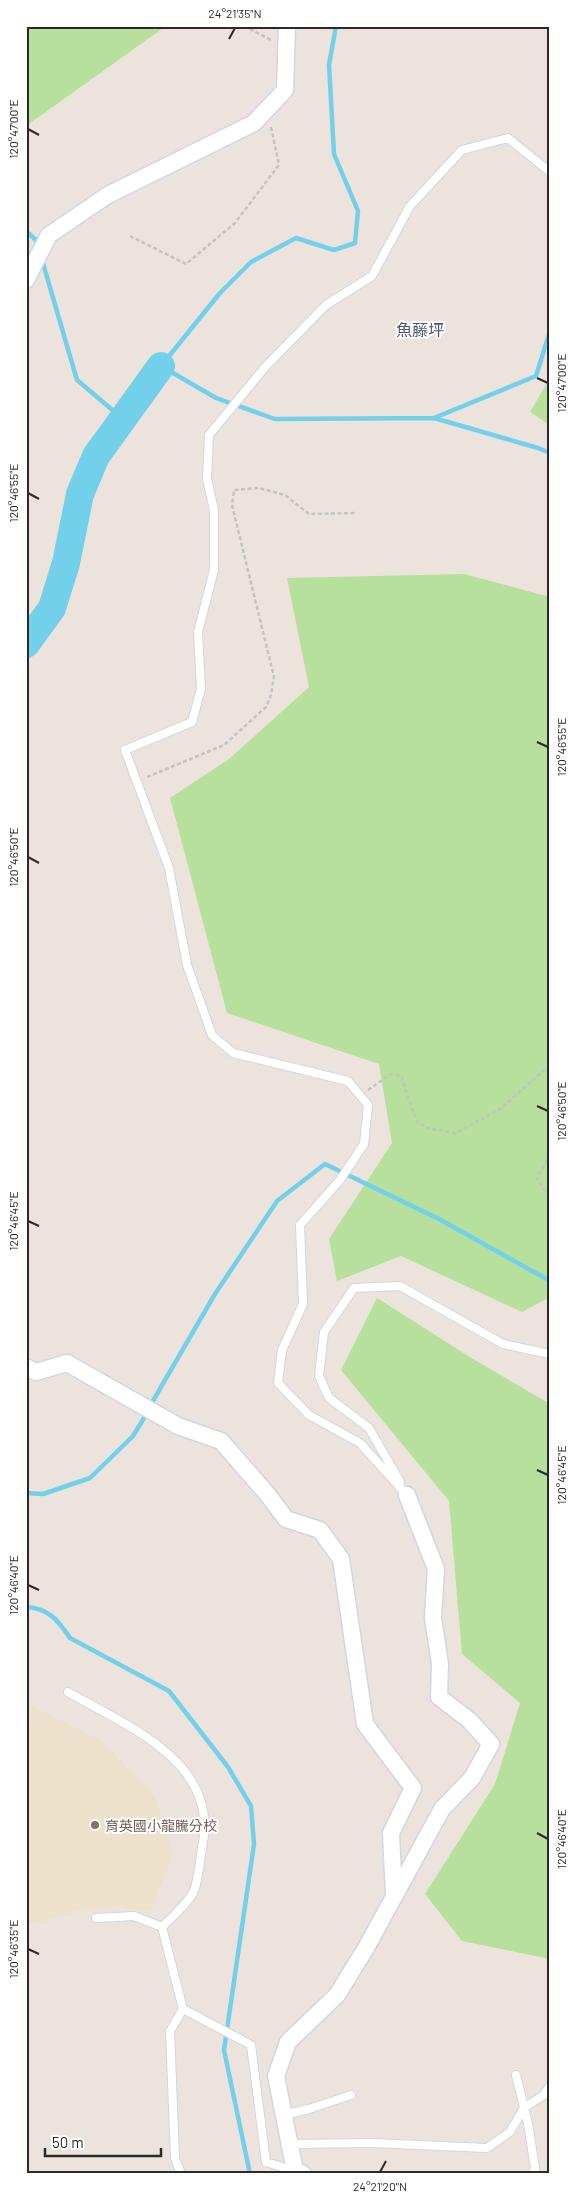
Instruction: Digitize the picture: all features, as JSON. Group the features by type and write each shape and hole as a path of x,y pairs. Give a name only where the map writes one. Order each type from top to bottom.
{"street":[{"path":"26,280 49,235 108,194 254,123 285,90 287,26"},
{"path":"26,1367 36,1372 66,1363 178,1426 221,1440 286,1519 320,1530 341,1559 365,1724 413,1788 391,1833 394,1895"},
{"path":"299,2172 289,2144 276,2076 288,2042 337,1995 366,1948 442,1809 472,1778 491,1744 469,1720 439,1698 440,1664 433,1618 436,1569 407,1495"}],"lane":[{"path":"407,1495 360,1443 309,1415 278,1383 282,1350 303,1304 300,1225 340,1180 364,1144 368,1105 348,1081 233,1054 212,1035 187,965 169,868 126,750 192,722 201,689 198,632 214,570 214,510 207,479 209,434 266,366 326,305 372,276 410,206 462,150 508,138 550,172"},
{"path":"407,1495 369,1428 329,1398 319,1376 324,1332 354,1288 400,1286 503,1344 550,1354"},
{"path":"68,1692 162,1747 191,1777 204,1807 205,1834 193,1893 162,1927"},
{"path":"96,1918 134,1916 162,1927"},
{"path":"162,1927 183,2009 170,2030 175,2158 181,2174"},
{"path":"183,2009 251,2045 266,2162 299,2172"},
{"path":"516,2075 535,2168 533,2174"},
{"path":"289,2144 373,2143 487,2148 510,2132 524,2108 544,2095 550,2086"},
{"path":"284,2115 351,2095"}],"path":[{"path":"244,26 286,47"},
{"path":"130,236 186,264 235,223 279,165 267,109"},
{"path":"137,781 224,745 266,706 271,695 274,677 232,506 234,490 259,488 285,495 308,514 356,513"},
{"path":"360,1096 391,1074 401,1076 416,1120 427,1128 455,1133 499,1110 550,1065"},
{"path":"550,1154 536,1178 550,1199"}],"shaded area":[{"name":"育英國小龍騰分校","path":"26,1703 102,1741 155,1797 173,1854 151,1911 118,1907 80,1909 37,1923 26,1922"}],"green space":[{"path":"26,26 166,26 26,126"},
{"path":"550,378 550,425 530,412"},
{"path":"464,574 550,597 550,1297 522,1312 401,1256 337,1281 329,1239 392,1143 379,1064 227,1013 170,798 229,759 309,687 287,578"},
{"path":"377,1298 473,1359 550,1404 550,1959 462,1941 425,1894 495,1784 520,1703 462,1654 449,1501 341,1370"}],"waterway":[{"path":"336,26 329,65 334,154 358,211 355,243 334,250 296,238 251,262 220,293 161,366 216,398 275,419 434,418 550,453"},
{"path":"26,231 36,240 38,245"},
{"path":"42,260 77,380 123,419"},
{"path":"434,418 536,376 550,331"},
{"path":"26,644 52,608 66,563 80,494 96,456 161,366"},
{"path":"150,1406 215,1294 277,1201 325,1164 439,1219 550,1281"},
{"path":"26,1493 43,1494 90,1478 133,1436 147,1413"},
{"path":"26,1607 40,1610 52,1616 70,1638 169,1691 228,1767 251,1806 254,1844 224,2050 250,2174"}],"place":[{"name":"育英國小龍騰分校","path":"95,1825"}],"district":[{"name":"魚藤坪","path":"420,329"}]}
